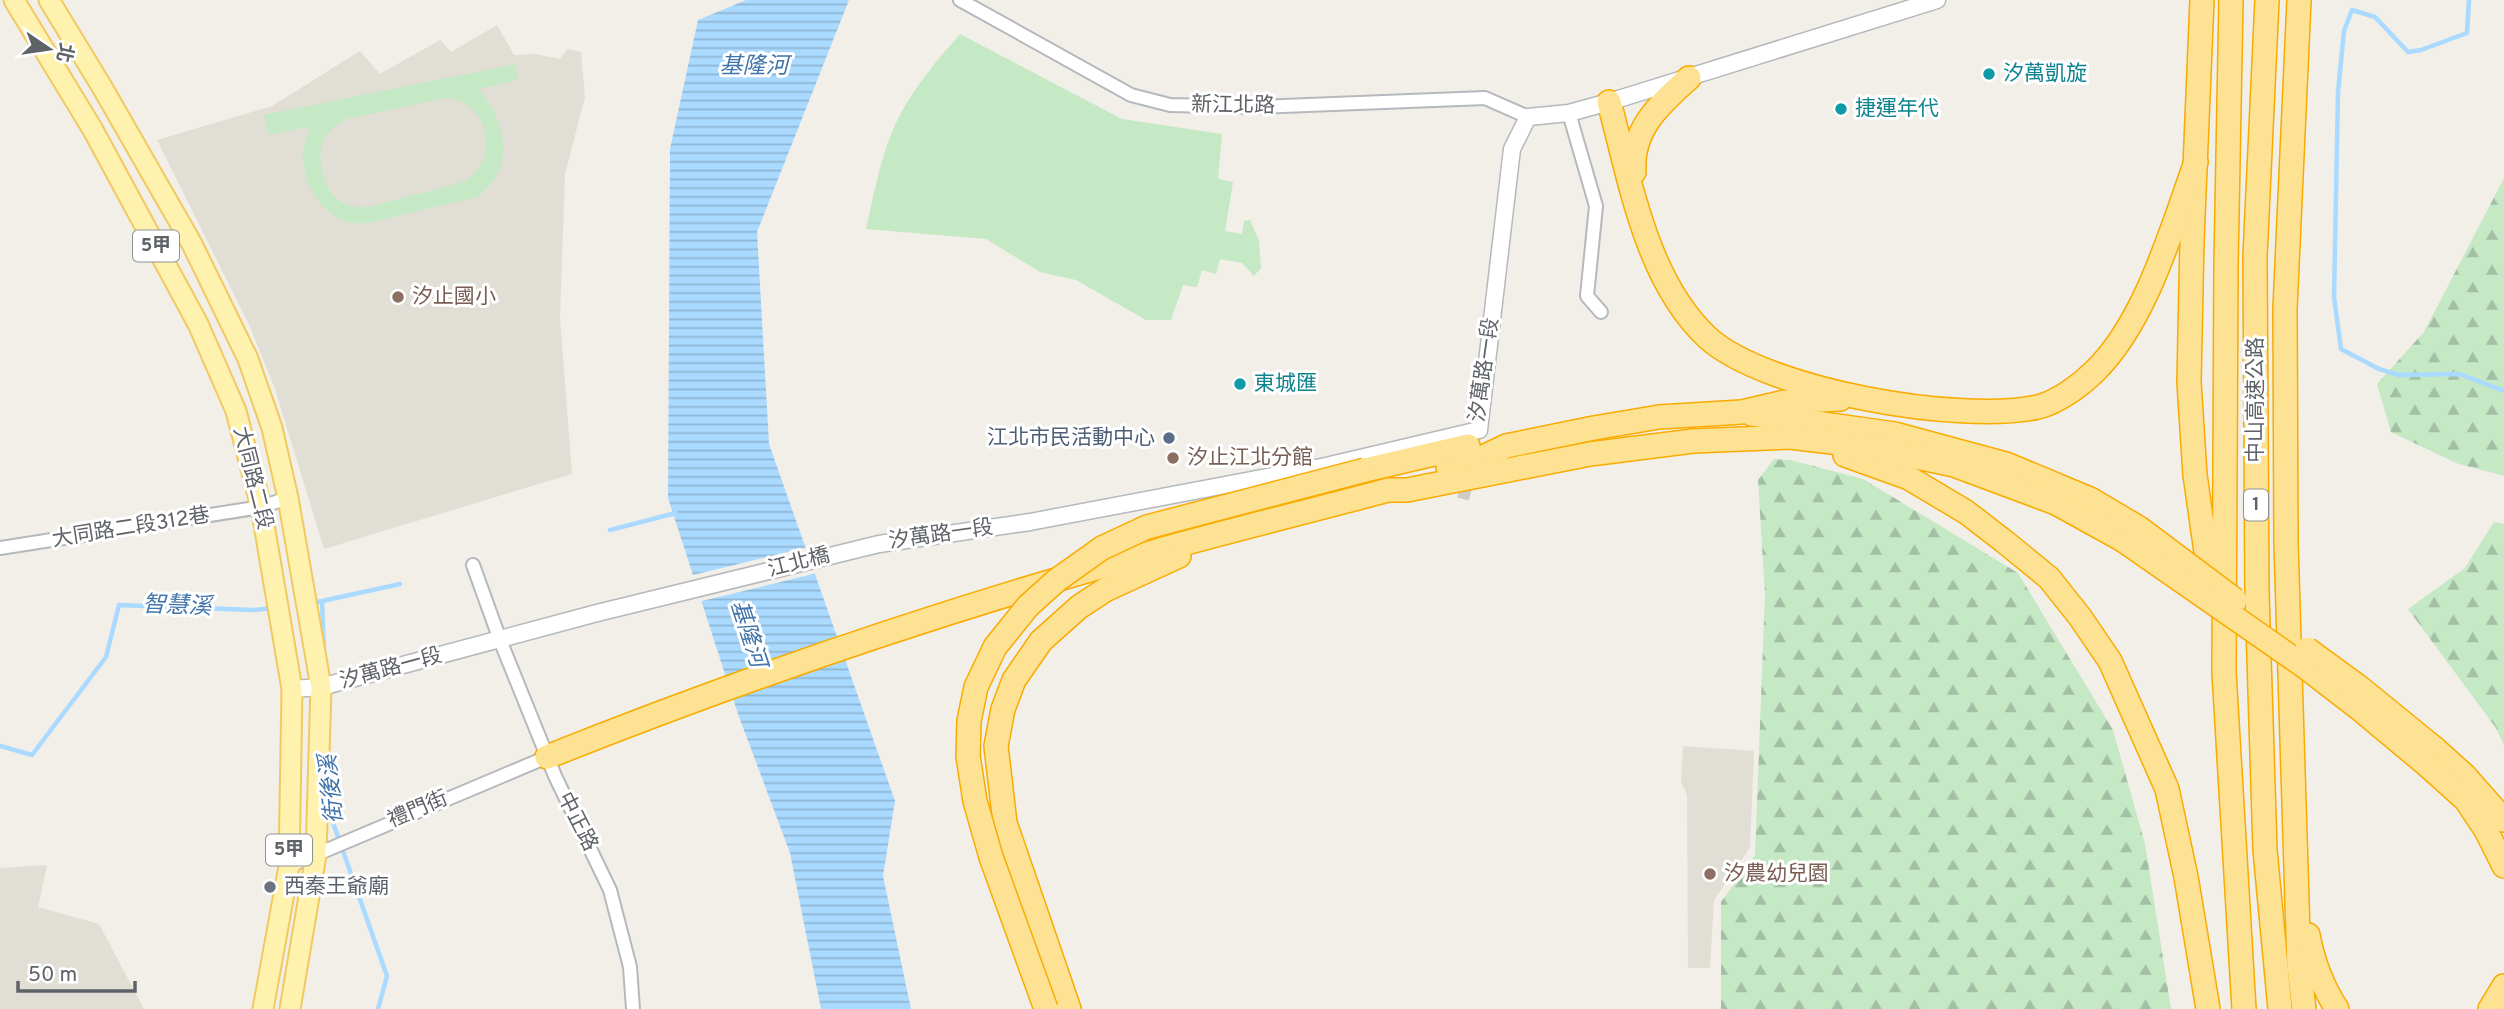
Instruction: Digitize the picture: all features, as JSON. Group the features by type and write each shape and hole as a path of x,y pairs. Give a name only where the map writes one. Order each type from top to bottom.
{"highway":[{"path":"2202,0 2189,382 2195,475 2224,672"},
{"name":"中山高速公路","path":"2231,0 2226,265 2224,672 2244,1009"},
{"name":"中山高速公路","path":"2267,0 2255,257 2257,593 2265,850 2280,1009"},
{"path":"2299,0 2285,309 2286,543 2299,966 2304,1009"},
{"path":"1635,199 1633,161 1636,142 1657,107 1689,78"},
{"path":"1609,102 1642,228 1681,305 1708,338 1763,371 1855,398 1982,413 2039,407 2070,392 2096,370 2124,334 2151,283 2196,162"},
{"path":"1388,490 1404,477 1475,461 1506,446 1659,417 1742,412 1785,402 1855,398"},
{"path":"1742,412 1895,433 2006,464 2090,499 2131,534 2361,710 2430,757 2465,775 2504,820"},
{"path":"547,757 638,721 909,625 1154,551 1388,490 1407,489 1590,454 1693,441 1790,436 1840,443 1954,465 2131,534"},
{"path":"1749,440 1850,456 1909,478 1966,512 2049,578 2110,660 2166,789 2186,877 2208,1009"},
{"path":"1046,1009 991,857 975,801 968,756 976,687 995,646 1028,606 1057,580 1102,548 1147,527 1479,443 1506,446"},
{"path":"1069,1009 1005,822 996,746 1003,709 1014,680 1041,641 1079,607 1105,590 1228,533"},
{"path":"2430,757 2466,800 2486,830 2504,866"},
{"path":"2296,869 2312,954 2324,989 2337,1009"},
{"path":"2490,1009 2504,986"}],"main road":[{"name":"大同路二段","path":"15,0 93,130 198,324 236,411 261,507 292,689 289,866 263,1009"},
{"name":"大同路二段","path":"49,0 192,244 248,359 272,428 288,498 316,662 326,686 316,855 290,1009"},
{"path":"79,108 102,87"}],"street":[{"name":"新江北路","path":"960,0 1131,95 1170,105 1259,107 1485,98 1528,117"},
{"path":"1528,117 1569,113 1609,102 1937,0"},
{"path":"1569,113 1596,206 1587,296 1601,312"},
{"name":"汐萬路一段","path":"866,547 1030,522 1326,466 1479,430 1512,149 1528,117"},
{"name":"大同路二段312巷","path":"0,548 261,507 288,498"},
{"name":"江北橋","path":"610,610 866,547"},
{"name":"中正路","path":"473,565 547,757 610,890 629,967 634,1009"},
{"name":"汐萬路一段","path":"292,689 326,686 610,610"},
{"name":"禮門街","path":"289,866 547,757"}],"shaded area":[{"name":"汐止國小","path":"497,25 514,55 535,54 560,59 567,49 581,52 585,97 565,174 560,318 572,474 324,549 275,389 250,327 157,140 272,106 360,51 380,74 440,40 451,52"},
{"name":"汐農幼兒園","path":"1683,746 1754,751 1750,848 1714,900 1710,968 1688,968 1687,795 1681,782"},
{"path":"47,865 38,907 99,924 144,1009 0,1009 0,868"}],"green space":[{"path":"960,34 1122,119 1222,134 1218,179 1233,182 1225,231 1242,234 1244,221 1250,220 1259,241 1261,268 1254,276 1242,263 1220,259 1216,274 1202,270 1197,287 1183,285 1171,320 1146,320 1076,280 1040,272 986,239 866,229 880,169 894,126 921,82"},
{"path":"516,64 517,80 479,89 496,116 504,145 503,159 490,185 477,197 368,223 349,223 335,217 320,204 307,181 302,152 310,127 268,135 264,115","holes":["445,98 460,101 472,109 480,120 486,147 483,160 475,172 463,182 368,207 344,204 335,197 326,183 320,157 323,141 336,125 347,119"]},
{"path":"2504,178 2504,476 2456,463 2391,432 2377,384 2424,332"},
{"path":"1774,459 1790,460 1863,479 2018,573 2113,730 2145,844 2171,1009 1721,1009 1721,902 1755,855 1765,594 1758,480"},
{"path":"2494,522 2504,524 2504,745 2496,728 2408,609 2465,568"}],"water":[{"name":"基隆河","path":"746,0 849,0 757,232 769,444 895,801 883,876 911,1009 821,1009 790,853 738,714 668,498 670,149 698,20"}],"pier":[{"path":"808,547 817,573 698,602 689,576"}],"waterway":[{"path":"2469,0 2467,33 2408,52 2375,17 2352,10 2344,31 2338,92 2334,297 2341,349 2379,369 2399,375 2459,374 2504,391"},
{"name":"智慧溪","path":"610,530 676,513"},
{"name":"智慧溪","path":"313,603 400,584"},
{"name":"街後溪","path":"322,602 324,653"},
{"name":"智慧溪","path":"0,746 32,755 106,657 119,605 253,610 273,608"},
{"name":"街後溪","path":"328,753 331,817 387,976 378,1009"}],"tunnel":[{"path":"1463,499 1469,476"}],"place":[{"name":"汐萬凱旋","path":"1989,74"},
{"name":"捷運年代","path":"1841,109"},
{"name":"汐止國小","path":"398,297"},
{"name":"東城匯","path":"1240,384"},
{"name":"江北市民活動中心","path":"1169,438"},
{"name":"汐止江北分館","path":"1173,458"},
{"name":"汐農幼兒園","path":"1710,874"},
{"name":"西秦王爺廟","path":"270,887"}]}
